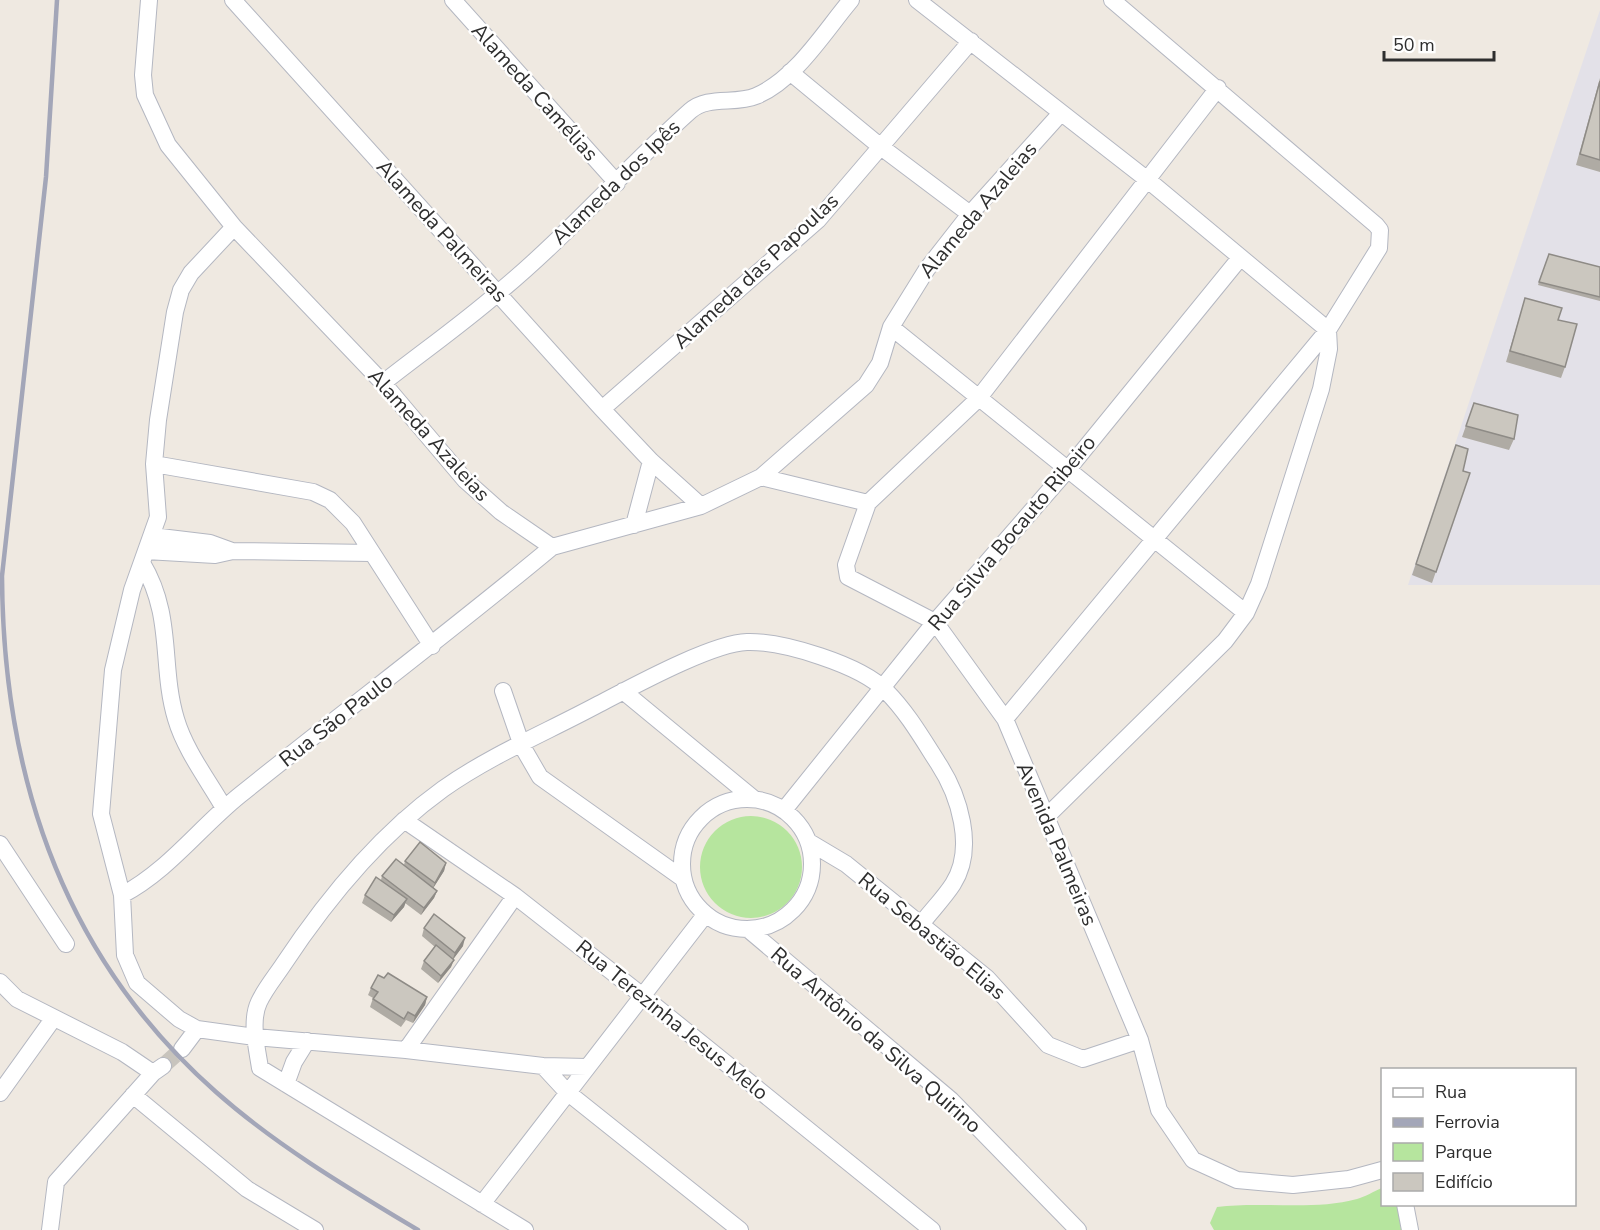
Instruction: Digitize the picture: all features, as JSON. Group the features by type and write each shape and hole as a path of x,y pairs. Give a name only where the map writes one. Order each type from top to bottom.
{"street":[{"name":"Alameda Azaleias","path":"149,0 143,75 145,95 152,116 168,145 234,227 383,383 465,480 501,512 552,547 701,506 760,477 866,385 880,363 891,327 927,269 970,214 1061,113"},
{"name":"Alameda Palmeiras","path":"233,0 602,409 651,461 701,506"},
{"name":"Alameda Camélias","path":"453,0 618,183"},
{"name":"Alameda dos Ipês","path":"383,383 499,293 618,183 692,109 711,102 753,98 767,91 790,72 852,0"},
{"path":"917,0 1149,181 1328,330 1329,349 1321,389 1259,584 1246,613 1225,641 1045,818"},
{"path":"1005,719 1328,330 1376,254 1381,240 1380,230 1218,88 1112,0"},
{"name":"Alameda das Papoulas","path":"602,409 818,220 971,41"},
{"path":"790,72 881,147 970,214"},
{"path":"760,477 868,503 978,399 1149,181 1218,88"},
{"path":"234,227 191,273 182,290 173,323 153,465 158,517 126,609 113,669 101,814 122,895 125,955 137,983 179,1019 197,1029 543,1066 587,1067"},
{"name":"Rua Silvia Bocauto Ribeiro","path":"784,810 935,622 1069,468 1240,258"},
{"path":"891,327 978,399 1069,468 1153,540 1246,613"},
{"path":"634,525 651,461"},
{"path":"153,465 313,492 340,508 432,646"},
{"name":"Avenida Palmeiras","path":"868,503 846,565 848,576 935,622 1005,719 1140,1040 1159,1110 1193,1160 1237,1180 1293,1185 1349,1179 1381,1171"},
{"name":"Rua São Paulo","path":"122,895 145,883 224,808 432,646 552,547"},
{"path":"147,550 215,555 233,551 372,553"},
{"path":"147,550 167,644 170,693 176,720 224,808"},
{"path":"525,1230 260,1068 255,1037 258,1004 309,926 373,851 404,820 443,789 480,766 623,691 725,645 747,642 807,651 852,670 884,688 910,720 948,779 959,806 963,846 960,868 954,883 922,923"},
{"path":"503,691 531,766 549,786 682,878"},
{"path":"623,691 754,799 784,810 799,824 809,842 813,870 809,888 792,912 768,927 749,930 726,926 705,915 691,898 682,878 681,860 684,843 692,827 704,814 719,804 736,799 754,799"},
{"name":"Rua Terezinha Jesus Melo","path":"404,820 515,896 644,997 932,1230"},
{"name":"Rua Sebastião Elias","path":"809,842 846,864 922,923 987,978 1048,1045 1083,1059 1140,1040"},
{"path":"1,851 66,944"},
{"name":"Rua Sebastião Elias","path":"813,870 846,864"},
{"path":"406,1050 515,896"},
{"path":"482,1204 705,915"},
{"name":"Rua Antônio da Silva Quirino","path":"749,930 951,1100 1078,1230"},
{"path":"0,982 17,999 158,1070 56,1182 50,1230"},
{"path":"0,1093 53,1019"},
{"path":"182,1048 197,1029"},
{"path":"286,1084 294,1062 307,1041"},
{"path":"543,1066 567,1092 740,1230"},
{"path":"133,1095 247,1189 315,1230"},
{"path":"1405,1206 1410,1230"}],"shaded area":[{"path":"1600,10 1600,585 1408,585"}],"green space":[{"path":"751,816 771,819 780,824 794,838 799,847 802,867 799,887 794,896 780,910 771,915 751,918 731,915 722,910 708,896 703,887 700,867 703,847 708,838 722,824 731,819"},
{"path":"1381,1188 1381,1206 1398,1206 1401,1230 1214,1230 1210,1223 1217,1207 1340,1203 1360,1198"}],"building":[{"path":"1600,81 1600,160 1580,154"},
{"path":"1549,254 1600,267 1600,297 1539,282"},
{"path":"1525,298 1562,308 1558,320 1577,324 1565,367 1510,351"},
{"path":"1474,403 1518,415 1514,439 1466,426"},
{"path":"1456,445 1468,449 1463,471 1470,473 1436,572 1416,564"},
{"path":"420,842 446,863 435,883 405,861"},
{"path":"396,859 437,891 424,908 382,876"},
{"path":"376,877 407,899 394,915 365,895"},
{"path":"434,914 465,938 455,953 424,928"},
{"path":"436,945 454,960 441,976 424,961"},
{"path":"388,973 427,997 415,1016 408,1012 404,1019 373,999 378,992 371,988 378,975 384,978"}],"tunnel":[{"path":"163,1066 182,1049"}],"railway":[{"path":"57,0 46,177 2,576 5,650 14,721 30,791 52,858 81,921 118,982 163,1039 216,1092 263,1130 339,1182 418,1230"}]}
